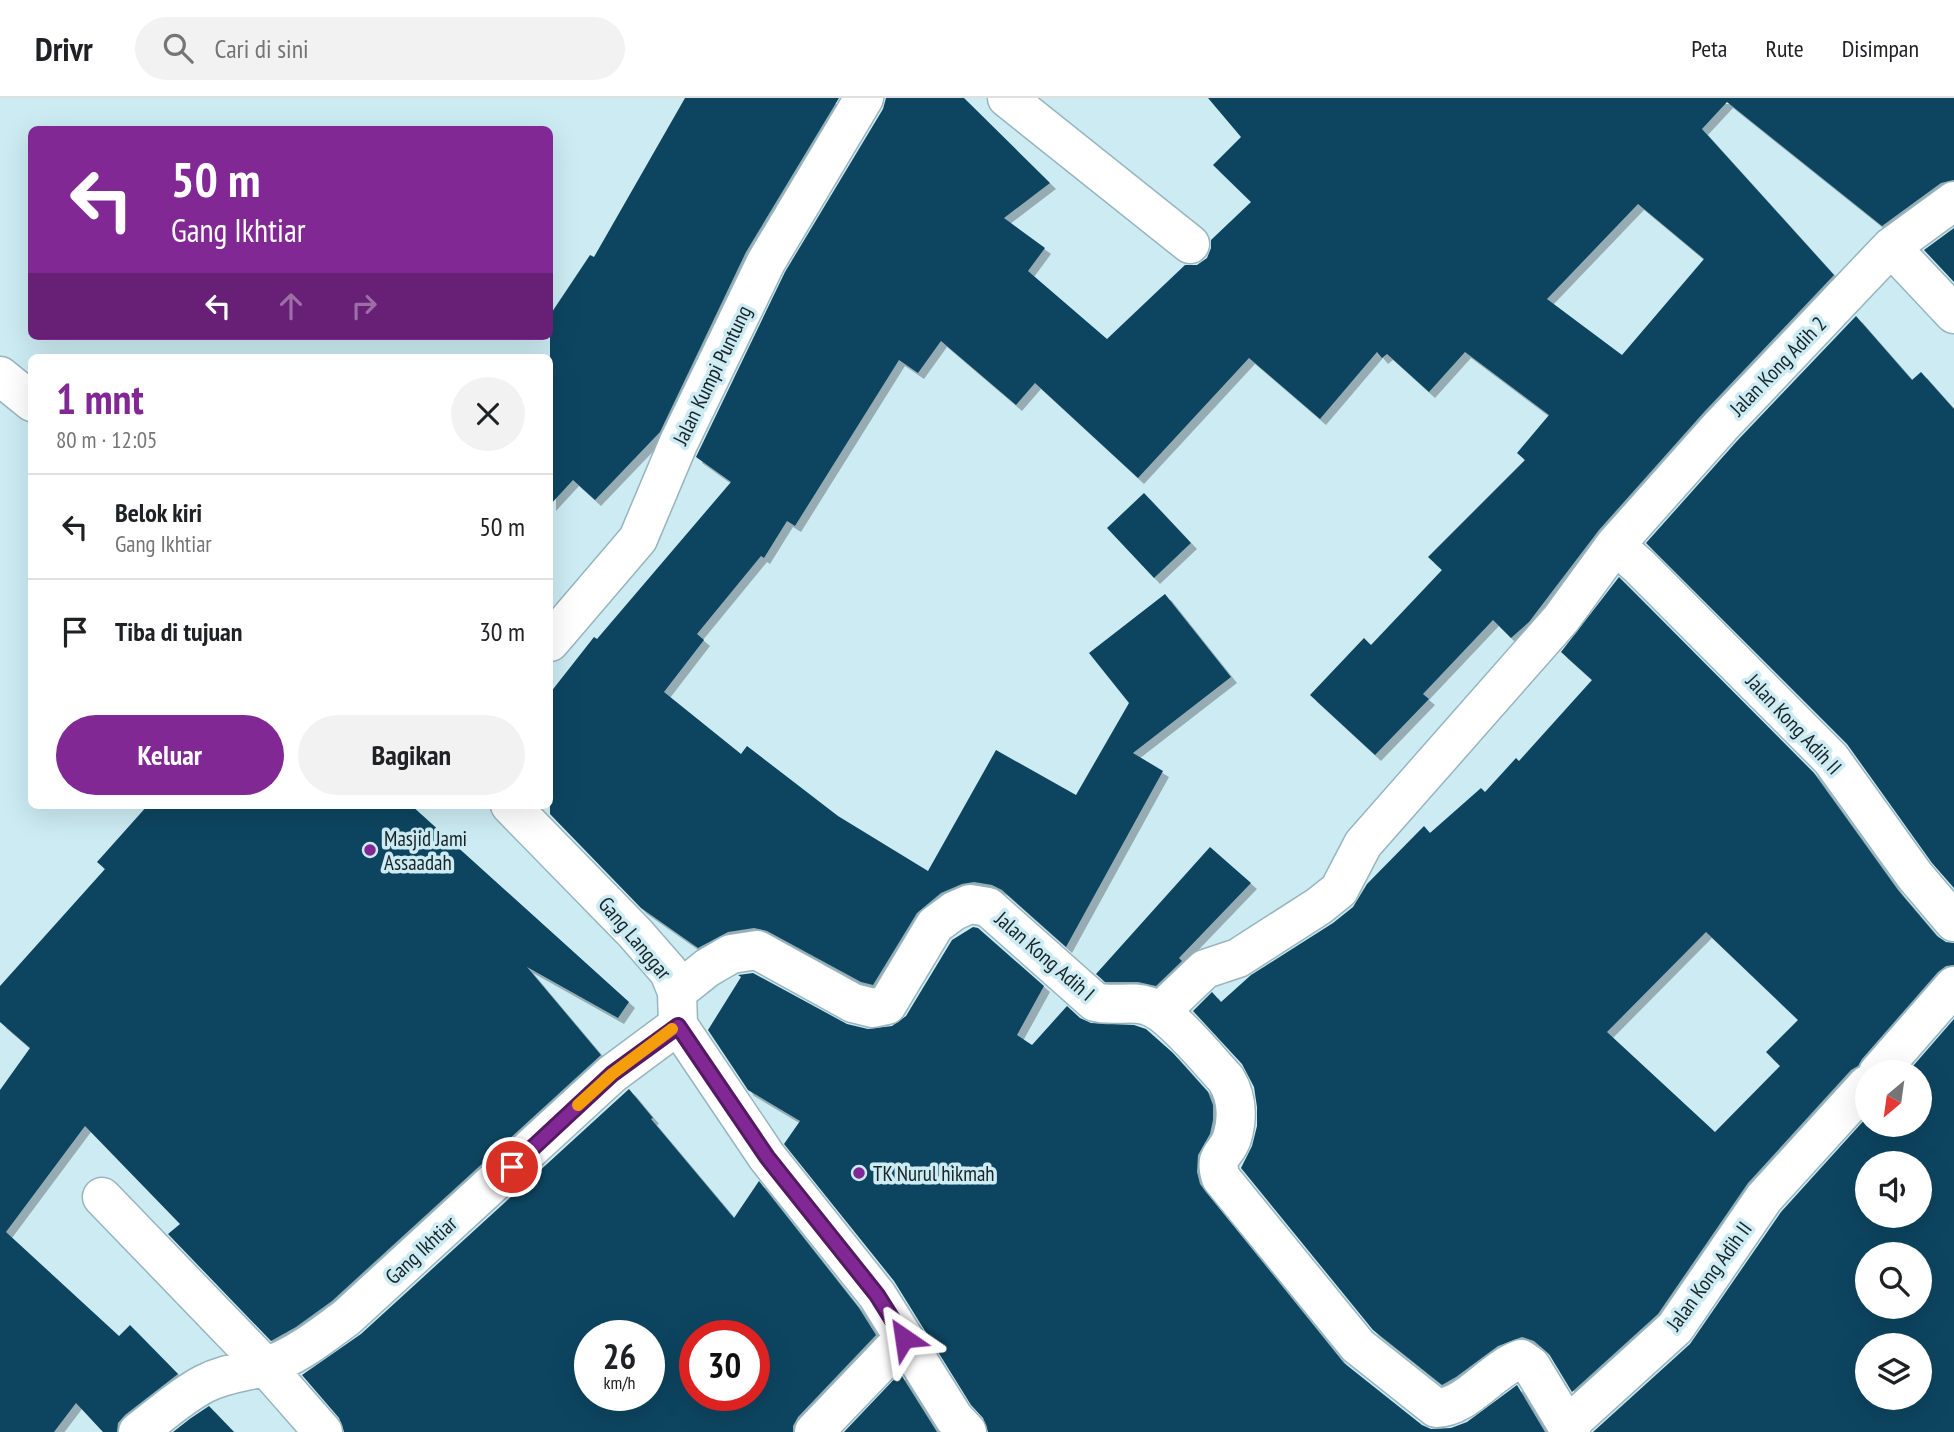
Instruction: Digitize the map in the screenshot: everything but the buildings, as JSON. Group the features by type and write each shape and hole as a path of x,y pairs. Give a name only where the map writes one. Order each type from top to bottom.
{"street":[{"name":"Jalan Kumpi Puntung","path":"553,638 638,539 678,444 766,262 864,98"},
{"path":"1007,98 1190,244"},
{"name":"Jalan Kong Adih 2","path":"1161,1011 1196,975 1217,964 1238,958 1319,906 1339,890 1363,844 1561,619 1615,545 1721,426 1891,247 1954,201"},
{"path":"1891,247 1954,314"},
{"path":"0,376 28,399"},
{"name":"Jalan Kong Adih II","path":"1615,545 1831,759 1916,876 1954,922"},
{"name":"Gang Langgar","path":"514,809 635,933 668,972 677,1009 767,1157 877,1295 955,1427"},
{"name":"Jalan Kong Adih I","path":"677,1009 707,968 731,954 757,950 852,1003 873,1008 887,1005 935,925 954,911 970,904 988,907 1095,1002 1109,1006 1146,1004 1161,1011"},
{"path":"1889,1060 1954,986"},
{"name":"Gang Ikhtiar","path":"138,1432 204,1384 234,1372 265,1367 305,1348 346,1318 612,1074 677,1009"},
{"path":"1161,1011 1226,1079 1234,1093 1236,1115 1231,1141 1222,1153 1217,1168 1221,1178 1358,1346 1436,1408 1451,1407 1506,1364 1521,1359 1531,1366 1569,1429"},
{"name":"Jalan Kong Adih II","path":"1569,1429 1675,1328 1764,1198 1855,1098"},
{"path":"102,1197 265,1367 323,1432"},
{"path":"814,1432 904,1338"}],"slow traffic":[{"path":"578,1105 612,1074 672,1029"}],"place":[{"name":"Masjid Jami Assaadah","path":"370,850"},
{"name":"TK Nurul hikmah","path":"859,1173"}],"route":[{"path":"512,1167 612,1074 678,1026 767,1157 877,1295 904,1338"}]}
